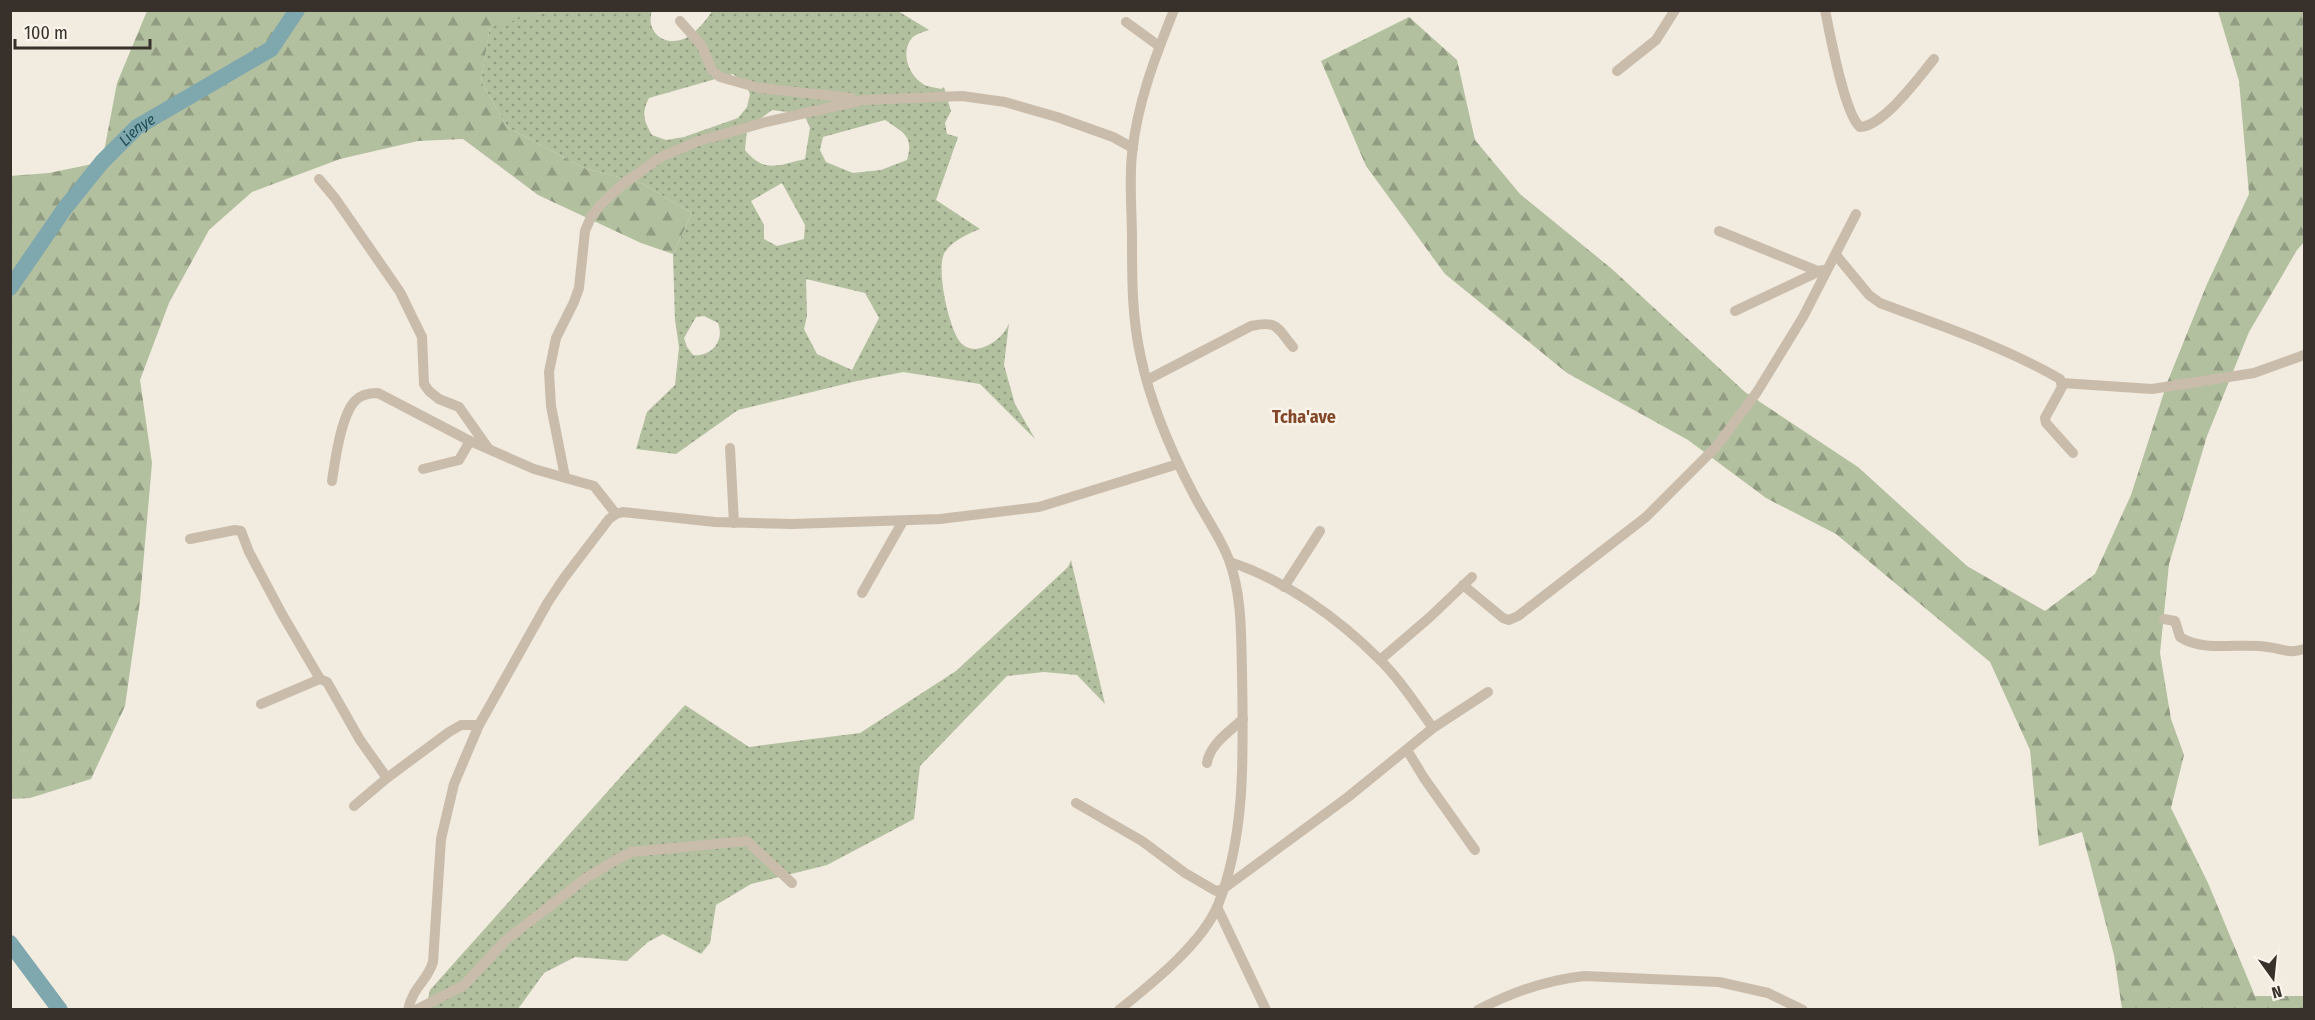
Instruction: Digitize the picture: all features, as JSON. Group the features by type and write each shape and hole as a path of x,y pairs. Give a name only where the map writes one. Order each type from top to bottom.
{"street":[{"path":"1119,1010 1173,963 1198,937 1217,907 1227,878 1239,812 1243,771 1239,609 1230,562 1178,464 1147,380 1137,337 1133,306 1133,148 1141,105 1159,46 1174,10"},
{"path":"1617,72 1656,40 1675,10"},
{"path":"1825,10 1851,112 1860,127 1869,125 1889,111 1908,92 1934,59"},
{"path":"680,21 702,46 712,70 720,76 759,88 863,100 962,96 1005,102 1113,137 1133,148"},
{"path":"1126,22 1159,46"},
{"path":"565,477 552,406 549,372 556,338 579,288 585,231 600,205 622,185 659,158 696,142 776,119 863,100"},
{"path":"319,179 335,198 400,292 422,337 424,384 439,399 459,407 488,448"},
{"path":"1380,660 1467,581 1503,618 1509,620 1536,603 1646,517 1690,475 1734,425 1803,317 1824,270 1836,255 1856,214"},
{"path":"1719,231 1824,270"},
{"path":"1836,255 1869,295 1880,303 2030,361 2060,379 2062,383"},
{"path":"1735,311 1824,270"},
{"path":"1147,380 1251,326 1267,322 1275,326 1293,346"},
{"path":"2062,383 2152,389 2254,373 2304,355"},
{"path":"2062,383 2045,418 2046,423 2073,453"},
{"path":"332,481 338,442 351,407 355,400 369,393 378,393 470,441 534,469 594,486 616,514"},
{"path":"423,469 459,460 470,441"},
{"path":"730,448 734,523"},
{"path":"408,1010 412,993 434,962 441,839 454,784 479,725 564,578 604,524 616,514 623,512 734,523 903,521 1039,507 1178,464"},
{"path":"862,593 903,521"},
{"path":"190,539 235,530 241,531 249,552 277,605 320,679 327,682 360,740 387,778"},
{"path":"1284,587 1320,531"},
{"path":"1230,562 1249,568 1314,605 1380,660 1433,728"},
{"path":"2164,619 2175,621 2180,637 2198,644 2268,647 2284,652 2304,649"},
{"path":"261,704 320,679"},
{"path":"1076,802 1142,841 1216,891 1223,889 1433,728 1488,692"},
{"path":"1207,764 1214,746 1243,719"},
{"path":"354,806 387,778 449,732 461,725 472,723 479,725"},
{"path":"1407,750 1475,850"},
{"path":"417,1010 464,985 507,939 586,878 631,852 747,841 792,883"},
{"path":"1217,907 1266,1010"},
{"path":"1482,1008 1542,984 1584,976 1719,982 1768,993 1803,1010"}],"green space":[{"path":"713,10 898,11 929,30 912,38 908,44 906,51 908,65 921,83 941,89 944,87 951,111 945,123 947,134 958,137 936,200 980,229 956,241 948,248 942,259 948,313 957,337 968,348 982,348 989,345 1002,335 1009,323 1004,365 1015,404 1035,439 980,384 903,372 738,410 676,454 636,449 647,412 675,385 679,347 675,320 673,254 692,213 641,183 584,168 507,127 481,81 490,26 549,11 652,11 651,25 654,31 664,39 678,41 686,38 701,26","holes":["733,74 744,82 750,94 747,107 738,118 684,137 666,140 652,135 647,125 644,113 649,98","772,110 804,114 810,128 805,159 772,166 752,158 745,150 747,129","885,120 906,136 909,145 907,160 881,170 853,173 826,162 820,150 823,137","782,183 805,225 804,239 777,246 764,239 764,225 751,201","806,279 865,293 879,318 852,370 817,354 804,329 807,316","704,316 718,323 720,330 718,342 715,347 705,353 693,355 684,338 696,317"]},
{"path":"147,11 549,11 490,27 481,81 507,127 584,168 641,183 692,213 673,254 641,243 538,195 463,139 418,141 340,159 252,192 209,230 169,303 140,380 152,463 140,601 125,706 91,779 30,798 11,799 10,176 49,173 102,162 117,83"},
{"path":"2218,11 2304,11 2304,242 2297,250 2249,332 2207,436 2169,564 2160,653 2171,719 2184,755 2171,808 2208,883 2255,996 2304,996 2304,1009 2122,1009 2114,955 2082,832 2039,846 2030,750 1990,662 1836,534 1766,498 1688,440 1567,373 1445,274 1366,166 1321,61 1409,17 1457,60 1475,140 1520,194 1612,269 1745,392 1858,467 1967,566 2045,611 2095,574 2131,495 2167,383 2207,284 2249,194 2239,81"},
{"path":"1071,560 1105,704 1077,675 1044,672 1007,676 920,766 914,819 827,865 751,884 716,905 710,943 701,954 663,934 648,942 627,961 575,957 544,973 518,1009 426,1008 430,990 685,705 749,747 860,733 956,671 1068,567"}],"waterway":[{"name":"Lienye","path":"10,288 65,208 102,162 137,127 271,49 297,10"},
{"name":"Lienye","path":"10,943 60,1010"}],"district":[{"name":"Tcha'ave","path":"1304,417"}]}
